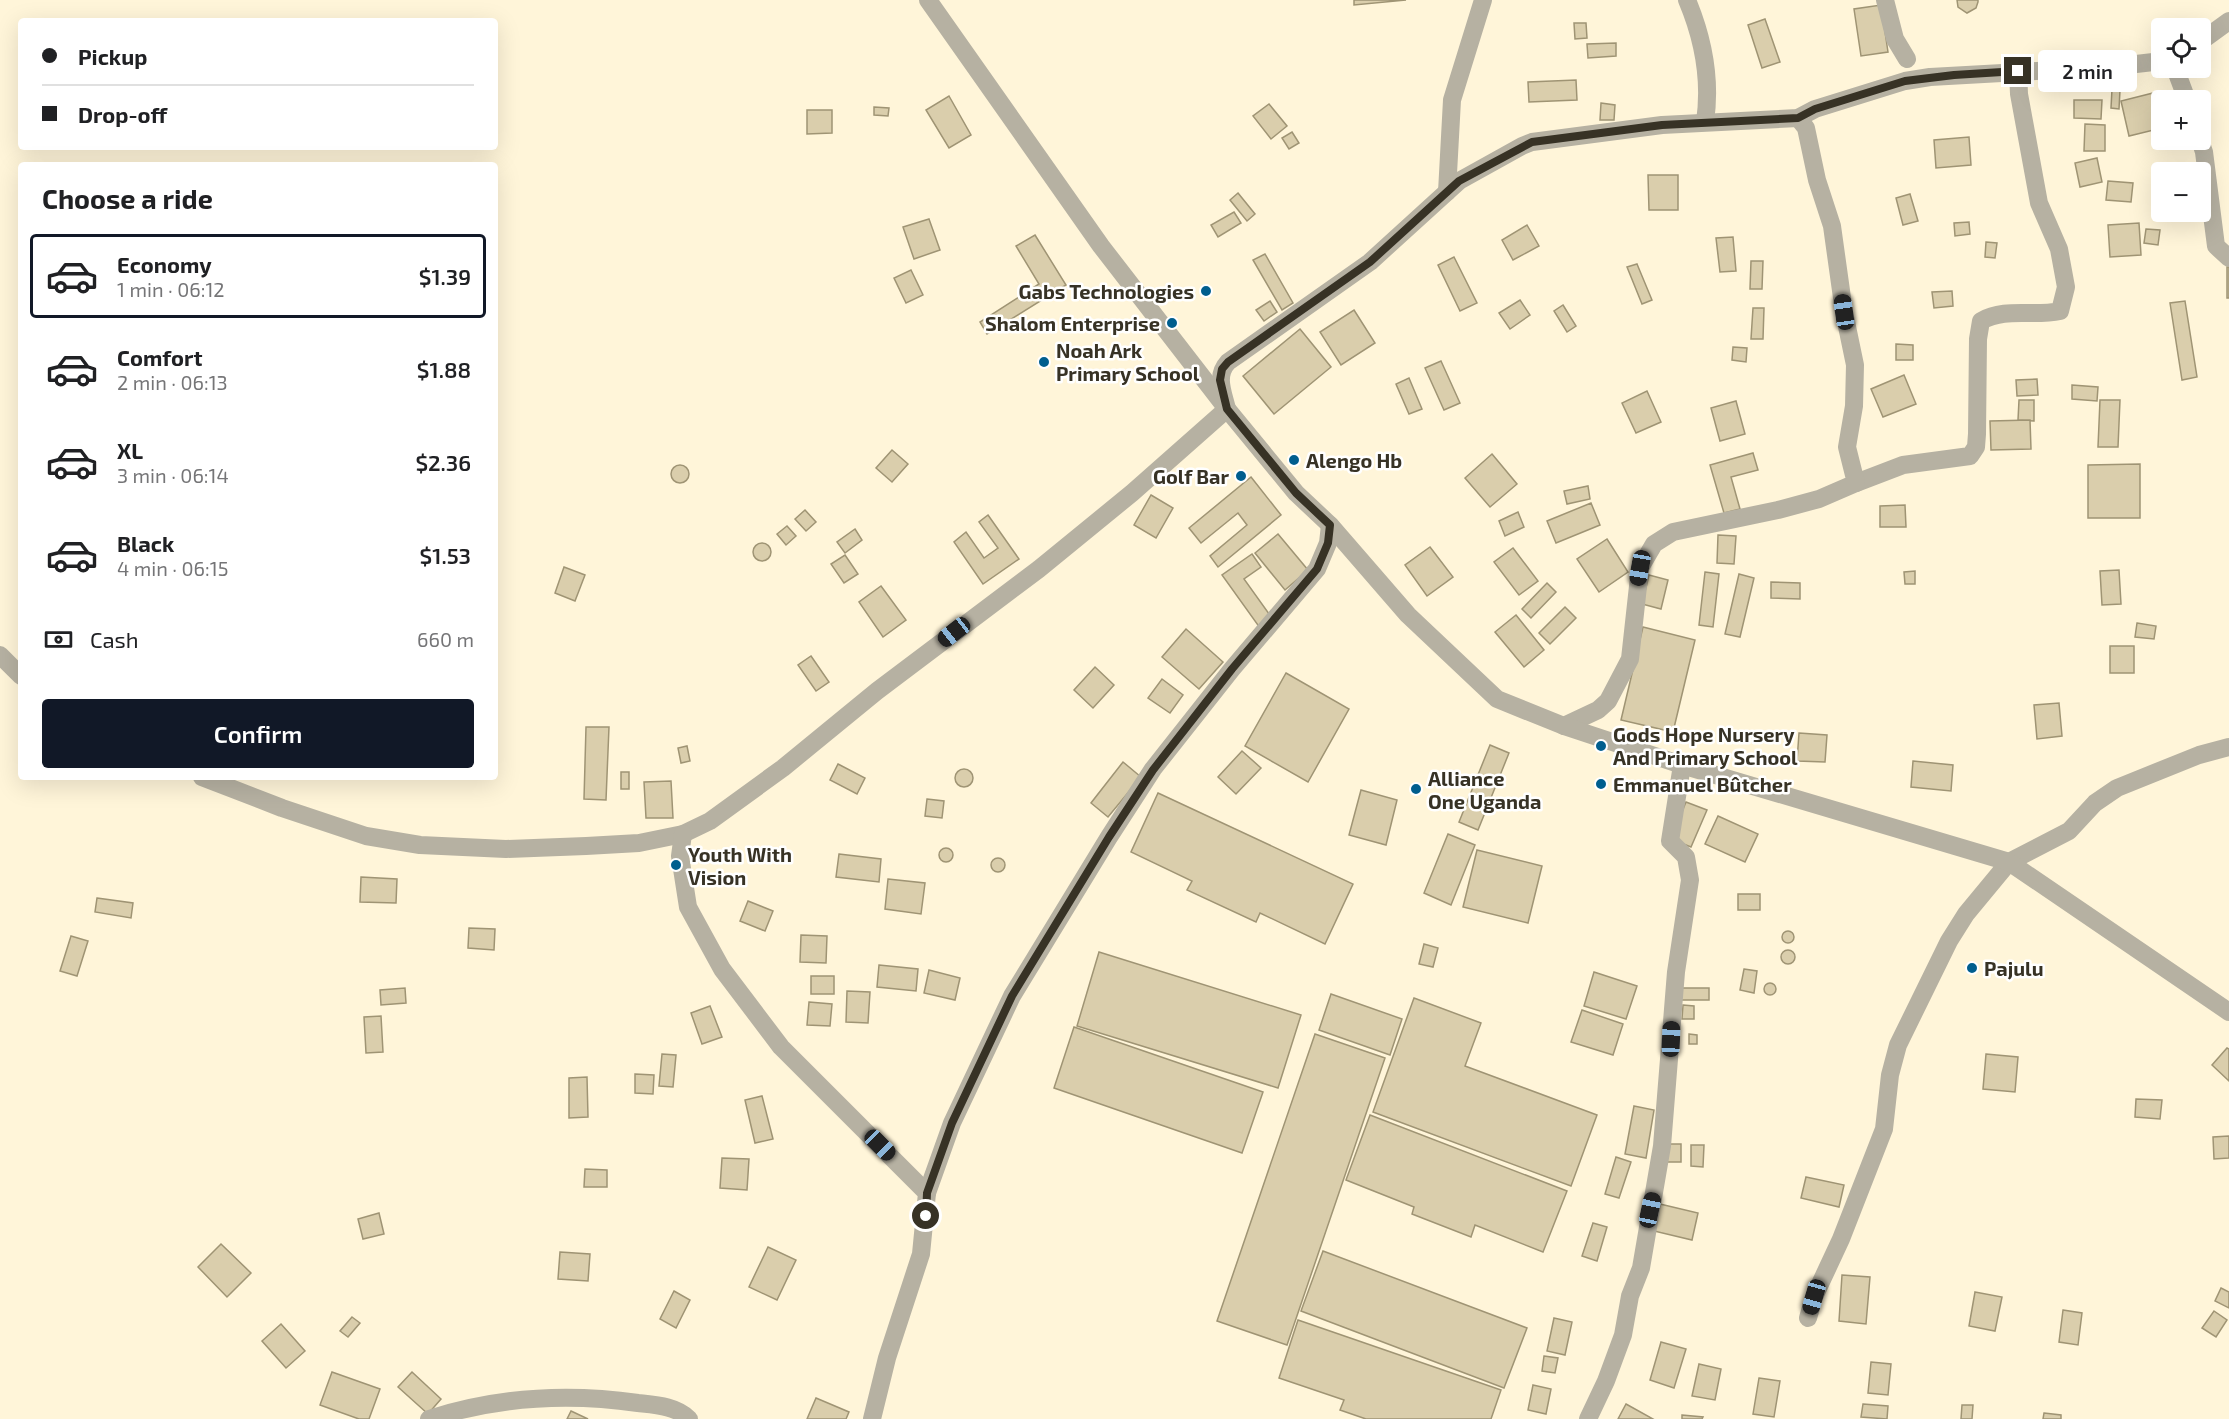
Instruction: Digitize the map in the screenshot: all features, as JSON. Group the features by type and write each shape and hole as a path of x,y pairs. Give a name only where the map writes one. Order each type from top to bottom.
{"street":[{"path":"928,0 1101,246 1227,409 1296,493 1330,525 1408,615 1497,699 1564,726 1682,765 2009,862 2229,1012"},
{"path":"1447,192 1452,100 1483,0"},
{"path":"1687,0 1707,72 1708,101 1705,122"},
{"path":"1886,0 1894,39 1907,59"},
{"path":"2211,34 2229,21"},
{"path":"1227,409 1220,380 1222,369 1228,362 1370,262 1459,181 1532,142 1662,125 1798,118 1815,109 1905,81 1954,75 2110,67 2151,62"},
{"path":"1564,726 1598,710 1608,701 1630,658 1640,568 1654,544 1673,532 1778,510 1819,498 1903,465 1970,456 1976,447 1978,339 1981,321 1994,314 2044,314 2060,311 2066,286 2059,249 2039,203 2019,94 2018,71"},
{"path":"1798,118 1806,128 1817,180 1832,226 1844,312 1855,365 1854,406 1847,447 1856,483"},
{"path":"2203,150 2216,246 2229,258"},
{"path":"210,780 282,808 366,836 409,844 473,848 552,848 626,844 682,834 710,821 783,768 877,691 1039,569 1132,493 1227,409"},
{"path":"872,1419 887,1358 921,1254 927,1193 952,1123 1012,996 1109,837 1153,770 1232,669 1317,569 1328,543 1330,525"},
{"path":"0,655 18,673"},
{"path":"1808,1318 1814,1297 1841,1239 1884,1129 1890,1075 1898,1045 1949,941 1966,914 2009,862 2069,831 2095,803 2117,788 2199,755 2229,747"},
{"path":"1588,1419 1606,1381 1623,1335 1630,1296 1641,1268 1662,1146 1676,972 1690,880 1686,857 1670,841 1682,765"},
{"path":"682,834 681,866 688,907 722,969 781,1047 927,1193"},
{"path":"429,1419 506,1402 554,1396 654,1405 680,1411 689,1419"}],"building":[{"path":"1354,0 1406,0 1354,5"},
{"path":"1957,0 1978,0 1978,2 1976,8 1967,13 1958,7"},
{"path":"1881,5 1888,52 1861,56 1854,9"},
{"path":"1765,19 1780,62 1762,68 1748,25"},
{"path":"1574,23 1586,23 1587,38 1575,39"},
{"path":"1616,43 1616,56 1588,58 1587,44"},
{"path":"1576,80 1577,100 1529,102 1528,82"},
{"path":"2112,89 2120,90 2119,109 2111,108"},
{"path":"2151,94 2151,131 2129,136 2121,101"},
{"path":"949,96 971,135 949,148 926,110"},
{"path":"2074,100 2102,100 2101,119 2074,118"},
{"path":"1601,103 1615,105 1614,120 1600,120"},
{"path":"1269,104 1287,126 1271,139 1253,116"},
{"path":"874,107 889,108 888,116 874,115"},
{"path":"807,110 832,110 832,133 807,134"},
{"path":"2085,124 2105,125 2105,151 2084,151"},
{"path":"1292,132 1299,143 1289,149 1282,138"},
{"path":"1969,137 1971,165 1936,168 1934,140"},
{"path":"2097,158 2102,182 2080,187 2075,163"},
{"path":"1648,175 1678,175 1678,210 1649,210"},
{"path":"2108,181 2133,183 2131,202 2106,200"},
{"path":"1238,193 1255,214 1247,221 1230,200"},
{"path":"1910,194 1918,221 1903,225 1896,198"},
{"path":"1234,212 1241,223 1218,237 1211,225"},
{"path":"929,219 940,250 914,259 903,227"},
{"path":"1969,222 1970,234 1955,236 1954,223"},
{"path":"2139,223 2141,255 2110,257 2108,225"},
{"path":"1527,225 1539,246 1513,260 1502,240"},
{"path":"2146,229 2160,230 2158,245 2144,243"},
{"path":"1035,235 1066,285 987,334 980,322 1039,284 1016,246"},
{"path":"1733,237 1736,271 1720,272 1716,238"},
{"path":"1986,242 1997,243 1995,258 1985,257"},
{"path":"1265,254 1293,303 1282,310 1253,260"},
{"path":"1454,257 1477,303 1460,311 1438,265"},
{"path":"1751,261 1763,261 1762,289 1750,289"},
{"path":"1637,264 1652,300 1642,304 1627,267"},
{"path":"2227,267 2229,267 2229,298 2227,298"},
{"path":"911,270 923,295 906,303 894,278"},
{"path":"1952,291 1953,306 1934,308 1932,292"},
{"path":"1520,300 1530,315 1510,329 1499,313"},
{"path":"1270,301 1277,312 1264,321 1256,310"},
{"path":"2185,301 2197,377 2182,380 2170,303"},
{"path":"1563,305 1576,326 1567,332 1554,311"},
{"path":"1753,308 1764,308 1763,339 1751,339"},
{"path":"1354,310 1375,343 1341,365 1320,332"},
{"path":"1300,329 1331,367 1274,414 1243,376"},
{"path":"1896,344 1913,345 1913,360 1896,360"},
{"path":"1733,347 1747,348 1746,362 1732,360"},
{"path":"1441,361 1460,403 1444,410 1425,368"},
{"path":"1904,375 1916,404 1883,417 1871,389"},
{"path":"1409,378 1422,409 1409,414 1396,384"},
{"path":"2037,379 2038,395 2017,396 2016,380"},
{"path":"2072,385 2098,387 2097,401 2072,399"},
{"path":"1647,391 1661,422 1636,433 1622,403"},
{"path":"2019,400 2034,400 2034,421 2018,420"},
{"path":"2100,400 2120,400 2118,447 2098,447"},
{"path":"1736,401 1745,434 1720,441 1711,408"},
{"path":"2030,420 2031,449 1991,450 1990,421"},
{"path":"892,450 908,464 892,482 876,468"},
{"path":"1753,453 1758,470 1731,477 1740,509 1724,513 1710,465"},
{"path":"1492,454 1517,484 1490,507 1465,478"},
{"path":"2140,464 2140,518 2088,518 2088,465"},
{"path":"680,465 686,468 689,474 686,480 680,483 674,480 671,474 674,468"},
{"path":"1251,477 1281,515 1218,567 1210,556 1247,525 1238,513 1201,543 1189,528"},
{"path":"1588,486 1590,499 1567,504 1564,491"},
{"path":"1151,495 1173,508 1156,538 1134,525"},
{"path":"1591,503 1600,525 1556,543 1547,521"},
{"path":"1905,505 1906,527 1880,527 1880,506"},
{"path":"805,510 816,522 806,531 795,519"},
{"path":"1518,512 1524,527 1505,536 1499,521"},
{"path":"988,515 1019,559 983,584 954,542 966,532 984,558 998,548 979,522"},
{"path":"787,526 796,536 786,545 777,534"},
{"path":"855,529 862,540 845,553 837,542"},
{"path":"1278,534 1308,570 1285,590 1255,553"},
{"path":"1718,535 1736,536 1734,564 1717,563"},
{"path":"1607,539 1628,572 1599,592 1577,559"},
{"path":"762,543 768,546 771,552 768,558 762,561 756,558 753,552 756,546"},
{"path":"1430,547 1453,577 1427,596 1405,565"},
{"path":"1513,548 1538,581 1519,595 1494,562"},
{"path":"1252,554 1261,567 1244,579 1272,618 1260,628 1222,575"},
{"path":"845,555 858,574 844,583 831,564"},
{"path":"564,567 585,575 575,601 555,593"},
{"path":"2119,570 2121,604 2102,605 2100,571"},
{"path":"1915,571 1915,584 1905,584 1904,572"},
{"path":"1705,572 1719,574 1713,627 1699,625"},
{"path":"1739,574 1754,578 1740,637 1725,634"},
{"path":"1649,575 1668,580 1661,609 1642,604"},
{"path":"1771,582 1800,583 1800,599 1771,598"},
{"path":"1547,583 1556,592 1531,618 1522,609"},
{"path":"881,586 906,620 883,637 859,602"},
{"path":"1565,607 1576,618 1550,644 1539,633"},
{"path":"1516,615 1544,650 1524,667 1495,632"},
{"path":"2137,623 2156,626 2154,639 2135,637"},
{"path":"1643,627 1695,640 1673,732 1621,720"},
{"path":"1186,629 1223,662 1199,689 1162,657"},
{"path":"2110,646 2134,646 2134,673 2110,673"},
{"path":"811,656 829,682 816,691 798,665"},
{"path":"1095,667 1114,685 1093,708 1074,690"},
{"path":"1286,673 1349,709 1308,782 1245,746"},
{"path":"1162,679 1183,695 1170,713 1148,698"},
{"path":"2059,703 2062,736 2037,739 2034,705"},
{"path":"586,727 609,727 606,800 584,799"},
{"path":"1799,733 1827,735 1825,762 1797,761"},
{"path":"1490,745 1509,753 1478,830 1459,822"},
{"path":"687,746 690,761 681,763 678,748"},
{"path":"1242,751 1261,768 1236,794 1218,777"},
{"path":"1913,761 1953,765 1951,791 1911,787"},
{"path":"1123,762 1141,777 1108,817 1091,803"},
{"path":"838,764 865,778 857,794 830,780"},
{"path":"964,769 970,772 973,778 970,784 964,787 958,784 955,778 958,772"},
{"path":"621,772 629,772 629,789 621,789"},
{"path":"671,781 673,818 646,818 644,782"},
{"path":"1361,790 1397,800 1386,845 1349,835"},
{"path":"1158,793 1353,884 1325,944 1260,913 1256,922 1187,890 1192,881 1131,852"},
{"path":"927,799 944,801 942,818 925,816"},
{"path":"1686,802 1707,810 1691,847 1671,839"},
{"path":"1718,816 1758,834 1745,862 1705,844"},
{"path":"1448,834 1475,845 1451,905 1424,893"},
{"path":"946,848 951,850 953,855 951,860 946,862 941,860 939,855 941,850"},
{"path":"1477,850 1542,866 1528,923 1463,907"},
{"path":"839,854 881,859 879,882 836,877"},
{"path":"998,858 1003,860 1005,865 1003,870 998,872 993,870 991,865 993,860"},
{"path":"361,877 397,879 396,903 360,902"},
{"path":"888,879 925,883 921,914 885,909"},
{"path":"1738,894 1760,894 1760,910 1738,910"},
{"path":"97,898 133,903 131,918 95,912"},
{"path":"748,901 773,911 765,931 740,921"},
{"path":"469,928 495,929 494,950 468,948"},
{"path":"1790,931 1794,937 1790,943 1786,943 1782,935"},
{"path":"801,935 827,936 826,963 800,962"},
{"path":"71,936 88,941 77,976 60,971"},
{"path":"1424,944 1438,948 1433,967 1419,964"},
{"path":"1788,950 1793,952 1795,957 1793,962 1788,964 1783,962 1781,957 1783,952"},
{"path":"1099,952 1301,1015 1278,1088 1077,1026"},
{"path":"879,965 918,969 916,991 877,987"},
{"path":"1744,969 1757,971 1754,993 1740,990"},
{"path":"929,970 960,978 955,1000 924,993"},
{"path":"1594,972 1637,986 1626,1019 1584,1006"},
{"path":"811,976 834,976 834,994 811,994"},
{"path":"1772,983 1776,989 1772,995 1768,995 1764,987"},
{"path":"405,988 406,1003 381,1005 380,990"},
{"path":"1678,988 1709,988 1709,1000 1678,1000"},
{"path":"847,991 870,992 868,1023 846,1022"},
{"path":"1331,994 1402,1019 1390,1055 1319,1030"},
{"path":"1414,998 1481,1023 1465,1066 1597,1115 1571,1186 1373,1112"},
{"path":"809,1002 832,1004 830,1026 807,1025"},
{"path":"1683,1005 1694,1006 1694,1019 1682,1019"},
{"path":"710,1006 722,1037 702,1044 691,1013"},
{"path":"1582,1010 1623,1024 1613,1055 1571,1042"},
{"path":"381,1016 383,1052 366,1053 364,1017"},
{"path":"1074,1027 1263,1092 1242,1153 1054,1088"},
{"path":"1315,1034 1385,1058 1287,1345 1217,1321"},
{"path":"1689,1034 1697,1035 1697,1044 1689,1044"},
{"path":"2227,1048 2229,1049 2229,1081 2212,1065"},
{"path":"662,1054 676,1055 673,1087 659,1086"},
{"path":"1986,1054 2018,1057 2015,1092 1983,1089"},
{"path":"635,1074 654,1075 653,1094 635,1093"},
{"path":"587,1077 588,1117 569,1118 569,1078"},
{"path":"762,1096 773,1139 755,1143 745,1100"},
{"path":"2136,1099 2162,1100 2160,1119 2135,1117"},
{"path":"1634,1106 1654,1110 1646,1158 1625,1154"},
{"path":"1370,1115 1567,1191 1543,1252 1475,1225 1471,1237 1412,1214 1414,1207 1346,1180"},
{"path":"2229,1136 2229,1158 2214,1159 2213,1137"},
{"path":"1666,1144 1681,1144 1681,1162 1666,1162"},
{"path":"1691,1145 1704,1145 1703,1167 1691,1166"},
{"path":"1616,1157 1631,1162 1619,1198 1605,1194"},
{"path":"722,1158 749,1159 747,1190 720,1188"},
{"path":"585,1169 607,1170 607,1187 584,1187"},
{"path":"1806,1177 1844,1185 1839,1207 1801,1198"},
{"path":"1660,1204 1698,1213 1692,1240 1654,1231"},
{"path":"379,1213 384,1234 363,1239 358,1219"},
{"path":"1593,1223 1607,1227 1597,1261 1582,1256"},
{"path":"221,1244 251,1273 227,1297 198,1267"},
{"path":"768,1247 796,1260 777,1300 749,1287"},
{"path":"1323,1251 1527,1328 1504,1388 1301,1311"},
{"path":"560,1252 590,1254 588,1281 558,1279"},
{"path":"1842,1275 1870,1277 1866,1324 1839,1321"},
{"path":"2221,1288 2229,1292 2229,1308 2215,1301"},
{"path":"674,1291 690,1300 676,1328 660,1319"},
{"path":"1975,1292 2002,1297 1995,1331 1969,1326"},
{"path":"2063,1310 2082,1313 2078,1345 2059,1342"},
{"path":"2214,1311 2227,1320 2216,1337 2202,1328"},
{"path":"352,1317 360,1323 348,1337 340,1331"},
{"path":"1554,1318 1572,1322 1565,1355 1547,1351"},
{"path":"1298,1320 1501,1390 1491,1419 1366,1419 1340,1410 1344,1400 1279,1378"},
{"path":"281,1324 305,1351 286,1368 262,1341"},
{"path":"1661,1342 1686,1349 1674,1388 1650,1380"},
{"path":"1544,1356 1558,1358 1555,1373 1542,1371"},
{"path":"1871,1362 1891,1364 1888,1395 1868,1393"},
{"path":"1699,1364 1721,1369 1715,1400 1692,1396"},
{"path":"332,1372 380,1389 369,1419 359,1419 320,1405"},
{"path":"412,1372 441,1399 428,1414 398,1387"},
{"path":"1759,1378 1780,1381 1774,1417 1753,1414"},
{"path":"1533,1385 1551,1389 1546,1414 1528,1410"},
{"path":"816,1398 849,1412 846,1419 807,1419"},
{"path":"1626,1404 1653,1419 1618,1419"},
{"path":"1863,1404 1888,1406 1887,1419 1861,1417"},
{"path":"1962,1405 1973,1405 1972,1419 1961,1419"},
{"path":"571,1411 588,1419 567,1419"},
{"path":"2044,1413 2061,1415 2061,1419 2043,1419"},
{"path":"1682,1415 1703,1417 1702,1419 1682,1419"}],"place":[{"name":"Gabs Technologies","path":"1206,291"},
{"name":"Shalom Enterprise","path":"1172,323"},
{"name":"Noah Ark Primary School","path":"1044,362"},
{"name":"Alengo Hb","path":"1294,460"},
{"name":"Golf Bar","path":"1241,476"},
{"name":"Gods Hope Nursery And Primary School","path":"1601,746"},
{"name":"Emmanuel Bûtcher","path":"1601,784"},
{"name":"Alliance One Uganda","path":"1416,789"},
{"name":"Youth With Vision","path":"676,865"},
{"name":"Pajulu","path":"1972,968"}],"route":[{"path":"926,1216 927,1193 952,1123 1012,996 1109,837 1153,770 1232,669 1324,558 1330,525 1296,493 1227,409 1220,380 1222,369 1228,362 1370,262 1459,181 1532,142 1662,125 1798,118 1808,111 1874,93 1905,81 2018,71"}]}
